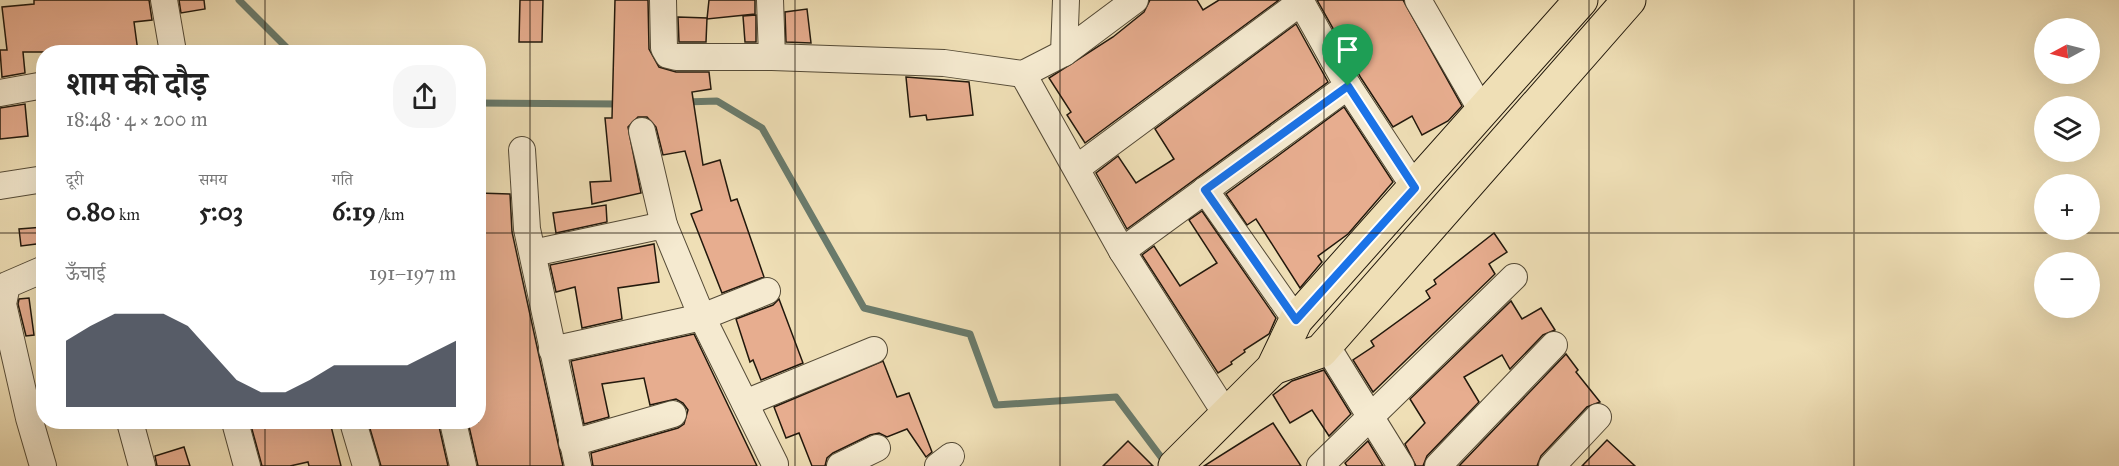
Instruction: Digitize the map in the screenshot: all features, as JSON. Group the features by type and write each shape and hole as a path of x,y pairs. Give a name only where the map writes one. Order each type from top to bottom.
{"main road":[{"path":"1180,460 1273,368 1296,320 1581,0"},
{"path":"1273,368 1321,351 1629,0"}],"street":[{"path":"164,0 172,45"},
{"path":"663,0 664,48 668,55 698,59 772,57 944,63 1023,74 1064,53 1135,0"},
{"path":"770,0 772,57"},
{"path":"1064,53 1066,0"},
{"path":"1418,0 1482,111"},
{"path":"1077,168 1300,1 1348,86 1415,188"},
{"path":"1023,74 1122,251 1226,414"},
{"path":"0,93 36,86"},
{"path":"1122,251 1348,86"},
{"path":"642,131 664,225 702,317 774,465"},
{"path":"522,150 527,229 575,455 673,414"},
{"path":"0,186 36,180"},
{"path":"1205,190 1296,320"},
{"path":"533,253 664,225"},
{"path":"9,271 36,269"},
{"path":"36,272 7,285 3,304 29,418 43,466"},
{"path":"1320,466 1514,277"},
{"path":"552,350 702,317 767,291"},
{"path":"1326,345 1401,466"},
{"path":"1438,466 1554,345"},
{"path":"745,403 874,350"},
{"path":"1552,466 1598,417"},
{"path":"132,429 142,466"},
{"path":"237,429 247,466"},
{"path":"355,429 366,466"},
{"path":"455,429 463,466"},
{"path":"840,466 877,448"}],"building":[{"path":"34,0 149,0 152,20 134,22 137,45 36,45 36,52 23,52 25,73 2,77 0,50 7,50 2,7 34,4"},
{"path":"179,0 204,0 205,9 181,13"},
{"path":"520,0 543,0 542,42 519,42"},
{"path":"615,0 648,0 649,49 659,67 676,72 709,72 711,89 692,92 703,165 720,160 731,201 737,199 764,277 722,293 691,214 702,210 685,151 663,155 656,127 647,117 638,117 628,127 641,193 592,204 590,182 611,181 605,118 612,118"},
{"path":"709,0 755,0 755,14 707,19"},
{"path":"1150,0 1197,0 1203,10 1219,0 1279,0 1085,143 1067,115 1071,112 1049,78 1113,37 1144,12"},
{"path":"1317,0 1403,0 1462,106 1448,121 1422,135 1412,116 1393,127 1361,78"},
{"path":"807,9 811,43 786,42 785,12"},
{"path":"756,15 756,42 745,42 743,16"},
{"path":"678,17 707,18 706,42 679,42"},
{"path":"1296,24 1328,82 1127,229 1096,173 1118,156 1136,183 1174,159 1155,129"},
{"path":"906,77 969,82 973,115 927,120 926,115 910,117"},
{"path":"25,104 28,136 0,139 0,108"},
{"path":"1344,107 1393,182 1348,234 1318,256 1322,262 1300,288 1256,219 1247,225 1226,194"},
{"path":"486,193 510,194 512,232 563,466 478,466 470,429 486,429"},
{"path":"606,205 607,222 556,233 553,213"},
{"path":"1202,211 1276,318 1269,334 1244,350 1245,352 1231,362 1232,364 1218,373 1142,255 1154,246 1180,286 1217,263 1189,220"},
{"path":"36,228 36,244 21,246 19,229"},
{"path":"1494,233 1507,252 1489,264 1495,274 1373,392 1353,360 1374,346 1371,341 1430,298 1426,291 1436,284 1434,280"},
{"path":"654,244 659,282 618,288 622,319 582,328 575,287 556,292 550,265"},
{"path":"29,298 34,335 26,336 18,304 19,299"},
{"path":"779,299 803,363 761,380 753,360 750,362 736,319 773,305"},
{"path":"1511,301 1522,319 1541,308 1555,330 1543,335 1510,369 1502,355 1464,377 1479,402 1427,456 1423,466 1416,466 1405,444 1425,423 1410,399"},
{"path":"694,334 757,466 593,466 591,453 678,428 684,424 688,410 676,399 650,405 644,378 602,384 609,417 584,424 571,361"},
{"path":"1566,354 1578,370 1576,372 1600,402 1587,407 1541,456 1537,466 1459,466"},
{"path":"883,361 897,397 909,393 932,452 926,457 907,429 887,437 879,433 870,435 833,453 827,458 825,466 812,466 799,433 786,438 774,407"},
{"path":"1324,370 1351,414 1329,436 1312,410 1290,423 1273,395 1292,381"},
{"path":"1273,423 1301,466 1204,466 1250,437"},
{"path":"252,429 332,429 341,466 309,466 308,462 290,466 262,466"},
{"path":"370,429 440,429 448,466 381,466"},
{"path":"1607,440 1635,466 1582,466"},
{"path":"1128,441 1153,466 1103,466"},
{"path":"1368,441 1383,466 1347,466 1345,463"},
{"path":"184,447 190,466 157,466 155,456"}],"waterway":[{"path":"239,0 284,45"},
{"path":"685,102 717,101 762,128 864,308 970,334 996,405 1116,397 1167,465"},
{"path":"486,103 620,104"}],"route":[{"path":"1348,86 1415,188 1296,320 1205,190 1348,86"}]}
